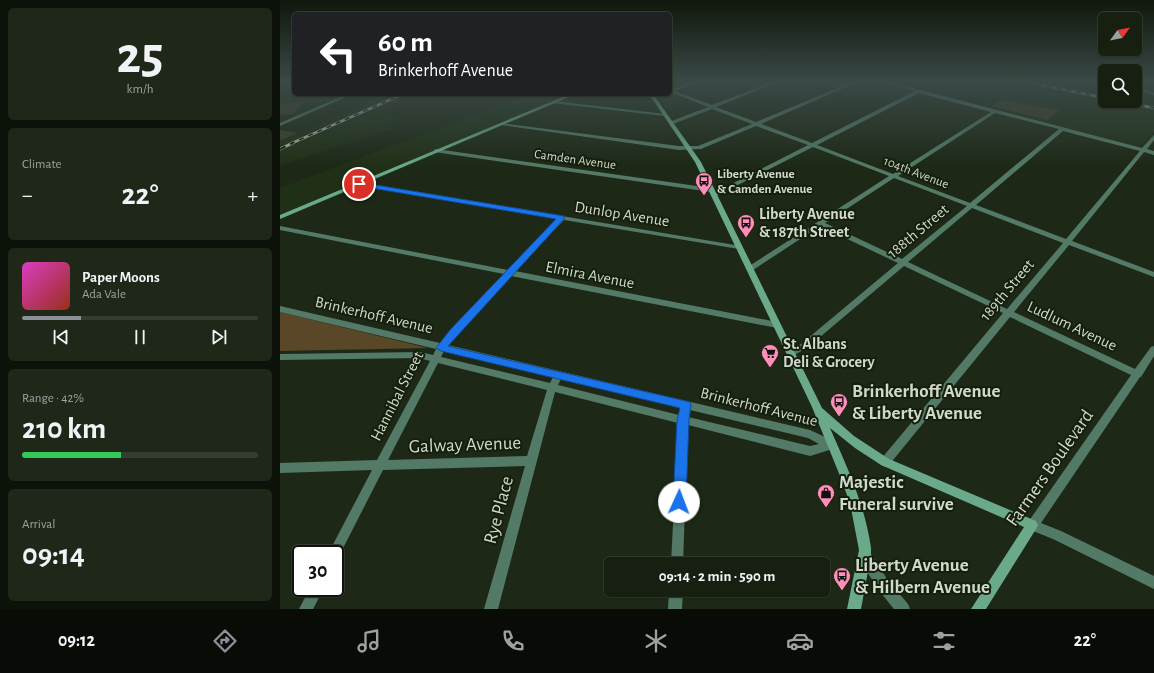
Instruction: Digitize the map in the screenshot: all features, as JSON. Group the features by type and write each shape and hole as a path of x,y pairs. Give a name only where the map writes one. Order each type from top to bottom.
{"main road":[{"path":"280,217 534,110"},
{"path":"662,110 690,149 712,192 817,407 832,445 853,489 862,524 865,554 856,592 854,609"},
{"name":"Brinkerhoff Avenue","path":"817,407 839,431 863,449 885,462 1032,525"},
{"name":"Farmers Boulevard","path":"978,609 1032,525"}],"street":[{"path":"280,125 313,110"},
{"path":"626,110 665,115"},
{"path":"671,123 702,110"},
{"name":"104th Avenue","path":"720,110 1154,275"},
{"path":"501,124 690,149 701,148 789,110"},
{"path":"712,192 812,145 881,110"},
{"path":"750,268 995,111 1154,153"},
{"name":"188th Street","path":"791,353 804,346 902,262 1062,129"},
{"name":"189th Street","path":"885,462 1154,137"},
{"name":"Camden Avenue","path":"436,151 712,192"},
{"name":"Dunlop Avenue","path":"359,184 739,247"},
{"name":"Hannibal Street","path":"339,545 441,348 562,218"},
{"name":"Ludlum Avenue","path":"820,224 1138,374"},
{"name":"Elmira Avenue","path":"280,228 777,325"},
{"name":"Brinkerhoff Avenue","path":"280,309 810,434 832,445"},
{"name":"Farmers Boulevard","path":"1032,525 1153,353"},
{"name":"Brinkerhoff Avenue","path":"280,357 420,355 810,451 832,445"},
{"name":"Rye Place","path":"491,609 552,387 558,374"},
{"path":"677,557 683,420 686,405"},
{"name":"Galway Avenue","path":"280,468 531,461"},
{"path":"1032,525 1057,535 1154,583"},
{"path":"865,554 874,573 887,592 903,609"},
{"path":"306,609 312,597"},
{"path":"675,609 676,597"}],"shaded area":[{"path":"280,110 307,110 297,115 280,115"},
{"path":"349,110 382,110 381,111 390,114 387,115 399,120 388,124 396,127 280,166 280,142"},
{"path":"486,110 540,110 280,220 280,188"},
{"path":"998,110 1154,110 1154,131 1140,148"},
{"path":"280,312 428,348 280,351"}],"building":[{"path":"280,110 296,110 293,114 280,115"},
{"path":"1009,110 1058,110 1047,120"},
{"path":"280,130 298,133 280,141"}],"railway":[{"path":"290,144 366,110"},
{"path":"280,149 293,143"}],"place":[{"name":"Liberty Avenue & Camden Avenue","path":"704,196"},
{"name":"Liberty Avenue & 187th Street","path":"746,238"},
{"name":"St. Albans Deli & Grocery","path":"770,368"},
{"name":"Brinkerhoff Avenue & Liberty Avenue","path":"839,417"},
{"name":"Majestic Funeral survive","path":"826,508"},
{"name":"Liberty Avenue & Hilbern Avenue","path":"842,591"}],"route":[{"path":"359,184 562,218 453,332 441,348 686,405 683,420 679,502"}]}
